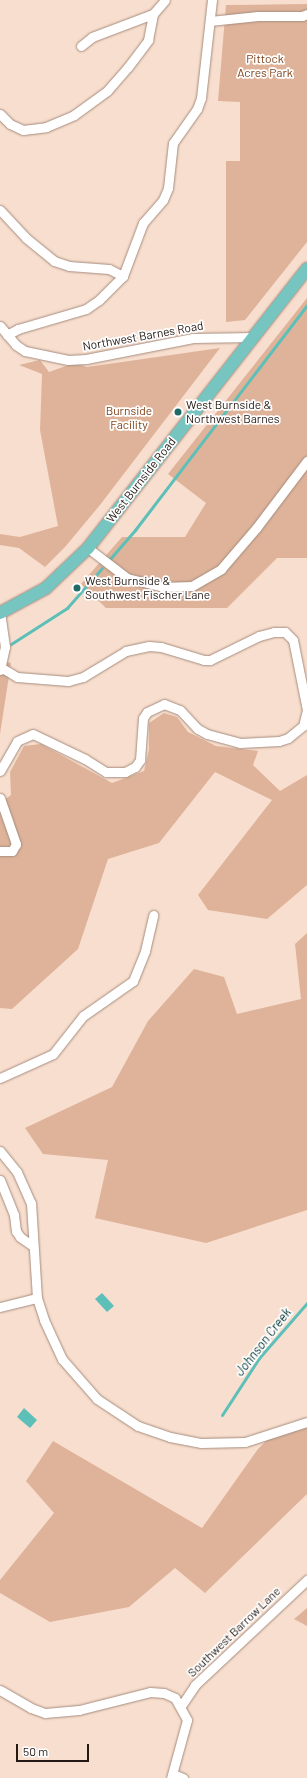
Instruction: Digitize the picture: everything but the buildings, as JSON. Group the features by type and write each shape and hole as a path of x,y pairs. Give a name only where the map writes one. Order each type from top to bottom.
{"main road":[{"name":"West Burnside Road","path":"0,613 46,588 88,548 307,269"}],"street":[{"path":"0,114 10,124 23,130 46,127 74,115 106,91 128,67 148,40 153,14 165,0"},
{"path":"7,335 18,329 86,309 99,300 123,276 143,223 163,200 168,188 173,143 197,109 201,98 212,0"},
{"path":"81,46 92,37 121,24 153,14"},
{"path":"210,21 258,16 302,16 307,14"},
{"path":"0,210 26,238 54,261 70,266 109,269 123,276"},
{"name":"Northwest Barnes Road","path":"0,326 7,335 25,350 68,360 86,359 193,338 253,337"},
{"path":"88,548 128,578 162,587 192,586 221,569 258,527 307,462"},
{"path":"0,613 5,632 1,669 17,677 68,681 83,677 126,651 140,648 161,647 204,660 210,660 259,636 274,632 285,632 293,640 306,710 303,726 288,738 240,742 207,734 198,729 180,710 164,704 147,712 143,718 140,760 135,767 125,772 106,772 85,759 33,734 17,741 0,771"},
{"path":"0,798 16,844 12,851 0,851"},
{"path":"0,1078 53,1054 83,1016 133,981 146,951 153,915"},
{"path":"0,1151 17,1172 30,1197 37,1298 55,1347 70,1370 97,1399 138,1426 170,1437 213,1444 254,1440 307,1422"},
{"path":"0,1180 14,1215 16,1231 20,1237 33,1246"},
{"path":"0,1307 37,1298"},
{"name":"Southwest Barrow Lane","path":"181,1706 195,1686 307,1580"},
{"path":"0,1690 30,1708 45,1713 80,1710 150,1692 164,1693 175,1698 181,1706 187,1720 185,1733 172,1776 183,1778"}],"green space":[{"name":"Pittock Acres Park","path":"307,4 307,242 245,320 226,322 226,161 240,161 240,102 218,101 226,5"},
{"path":"307,298 307,558 277,558 227,608 106,608 81,584 122,537 185,537 206,503 168,474"},
{"name":"Burnside Facility","path":"220,348 100,505 65,547 45,567 19,548 0,545 0,534 20,537 58,526 40,430 42,374 19,365 40,360 49,372 74,363 87,367"},
{"path":"0,660 11,663 0,734"},
{"path":"164,713 177,717 188,732 216,746 258,751 253,765 280,791 307,775 307,885 267,919 208,910 198,895 272,800 215,772 159,843 108,859 78,949 12,1009 0,1008 0,803 11,795 10,772 24,746 41,744 112,783 144,771 149,750 149,723"},
{"path":"307,933 307,1210 206,1243 95,1218 108,1160 43,1154 25,1128 112,1087 148,1021 194,969 224,977 237,1014 301,999 295,944"},
{"path":"307,1422 307,1494 205,1593 175,1568 129,1607 50,1622 0,1593 0,1580 54,1513 26,1481 53,1441 202,1528 258,1449 273,1434"},
{"path":"307,1608 307,1626 294,1619"}],"water":[{"path":"102,1293 114,1306 107,1312 95,1299"},
{"path":"24,1408 37,1420 30,1428 17,1417"}],"waterway":[{"path":"109,560 135,530 307,305"},
{"path":"11,644 67,608 102,568"},
{"name":"Johnson Creek","path":"222,1415 259,1358 307,1303"}],"place":[{"name":"West Burnside & Northwest Barnes","path":"178,412"},
{"name":"West Burnside & Southwest Fischer Lane","path":"77,588"}]}
